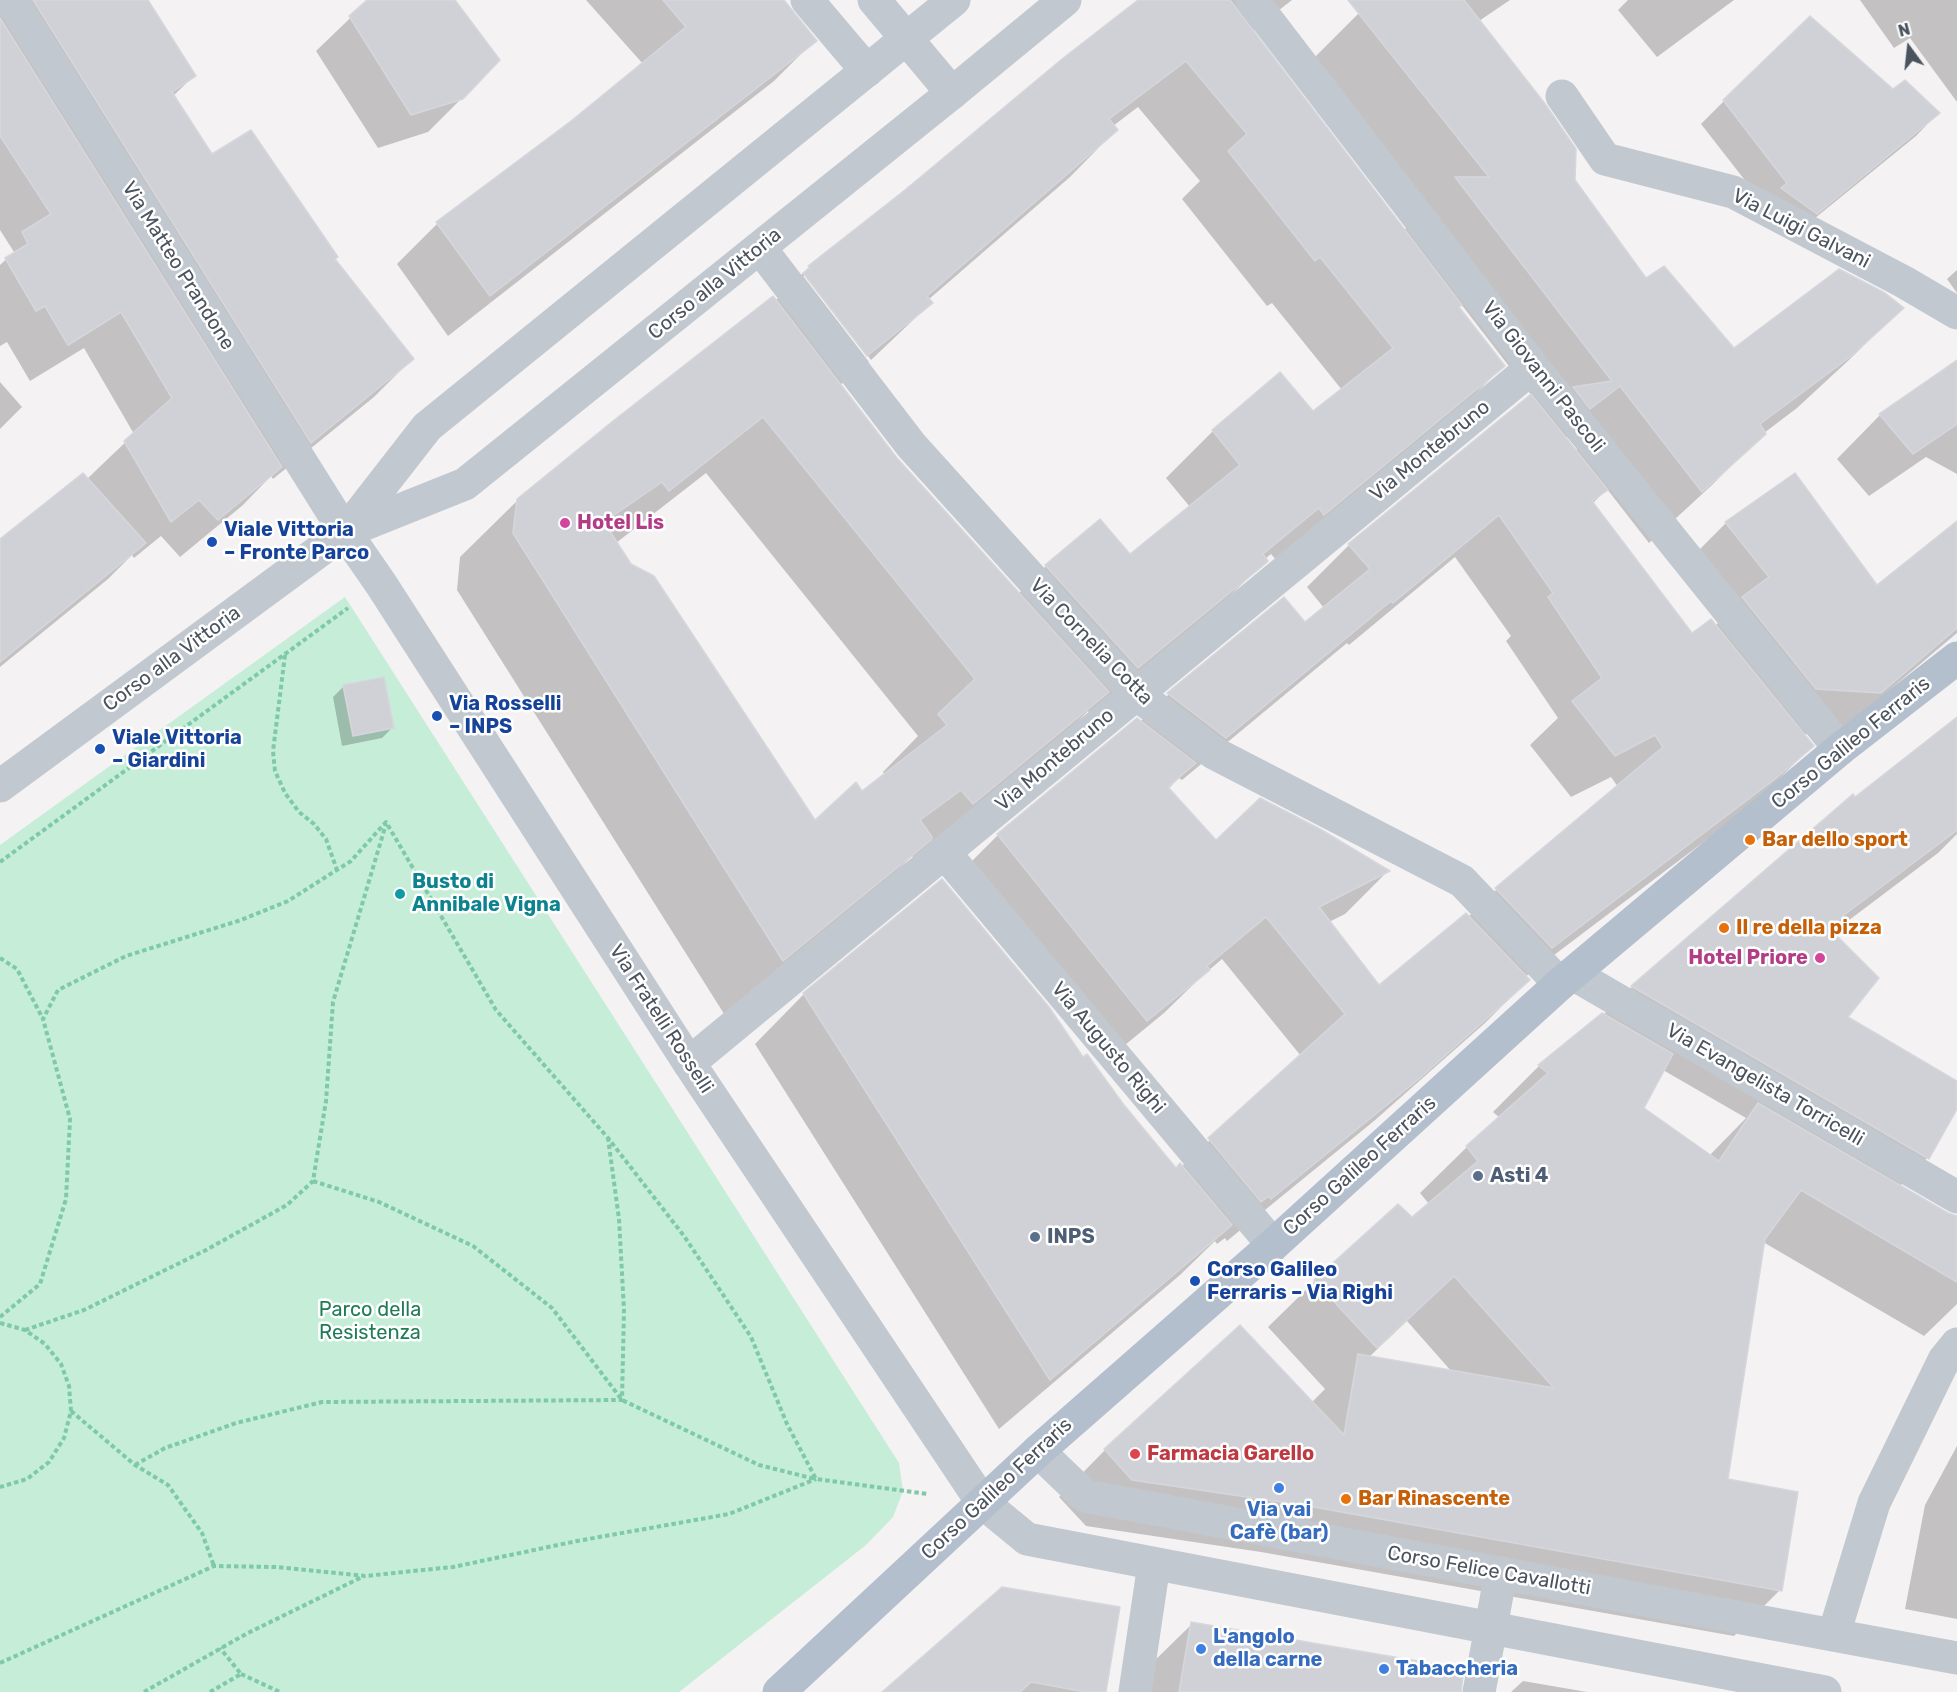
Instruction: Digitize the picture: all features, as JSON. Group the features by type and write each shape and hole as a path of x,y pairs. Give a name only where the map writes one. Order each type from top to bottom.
{"main road":[{"name":"Corso Galileo Ferraris","path":"780,1692 1038,1450 1273,1245 1567,979 1840,749 1957,658"}],"street":[{"name":"Via Matteo Prandone","path":"11,0 345,532"},
{"path":"807,0 867,71"},
{"path":"874,0 952,93"},
{"name":"Corso alla Vittoria","path":"345,532 428,427 954,0"},
{"name":"Corso alla Vittoria","path":"0,786 345,532 465,484 1065,0"},
{"name":"Via Giovanni Pascoli","path":"1252,0 1533,367 1840,749"},
{"name":"Via Luigi Galvani","path":"1562,96 1605,159 1733,192 1904,282 1957,314"},
{"name":"Via Cornelia Cotta","path":"760,248 911,445 1135,693 1214,753 1462,881 1567,979"},
{"name":"Via Montebruno","path":"689,1063 1533,367"},
{"name":"Via Fratelli Rosselli","path":"345,532 381,584 689,1063 982,1502"},
{"name":"Via Augusto Righi","path":"944,852 1273,1245"},
{"name":"Via Evangelista Torricelli","path":"1567,979 1957,1197"},
{"path":"1834,1634 1874,1503 1944,1360 1957,1344"},
{"name":"Corso Felice Cavallotti","path":"1038,1450 1085,1496 1957,1658"},
{"path":"982,1502 1027,1539 1825,1692"},
{"path":"1135,1692 1154,1564"},
{"path":"1479,1692 1500,1573"}],"path":[{"path":"0,862 381,584"},
{"path":"285,654 273,752 275,771 285,793 299,813 314,824 326,839 337,870"},
{"path":"43,1019 58,990 126,956 241,920 288,901 351,861 386,822"},
{"path":"386,822 496,1010 608,1138 684,1236 751,1337 787,1424 816,1479"},
{"path":"25,1330 84,1310 206,1250 287,1205 313,1181 326,1101 333,1002 386,822"},
{"path":"0,958 17,969 43,1019 70,1119 66,1200 40,1284 0,1317"},
{"path":"608,1138 620,1230 624,1310 622,1400"},
{"path":"313,1181 379,1202 473,1246 552,1308 622,1400"},
{"path":"0,1323 25,1330 45,1344 61,1364 69,1386 71,1411 64,1438 49,1462 27,1479 0,1487"},
{"path":"135,1465 165,1448 236,1423 322,1402 622,1400 759,1465 816,1479 982,1502"},
{"path":"71,1411 135,1465 168,1485 202,1533 214,1566"},
{"path":"0,1663 214,1566 276,1567 365,1576 453,1567 577,1541 729,1514 816,1479"},
{"path":"144,1692 246,1634 365,1576"},
{"path":"220,1648 241,1674 280,1692"},
{"path":"210,1692 241,1674"}],"green space":[{"name":"Parco della Resistenza","path":"345,597 899,1463 903,1491 893,1517 866,1545 679,1692 0,1692 0,845"}],"building":[{"path":"33,0 148,0 196,76 172,92 212,154 251,130 338,257 335,259 414,359 311,443"},
{"path":"367,0 455,0 500,60 463,99 411,115 349,16"},
{"path":"663,0 784,0 817,41 490,296 436,222 571,121 686,27"},
{"path":"1138,0 1230,0 1462,305 1459,307 1505,366 1324,515 1319,508 1263,554 1268,561 1265,564 1138,668 1045,565 1100,519 1130,554 1240,465 1212,430 1280,372 1313,411 1393,348 1320,257 1315,261 1228,151 1247,134 1186,61 1109,119 1118,130 927,296 933,303 867,356 803,273 810,268 808,266 905,190 1062,59"},
{"path":"1348,0 1464,0 1546,105 1576,149 1575,180 1646,278 1664,266 1734,348 1839,269 1885,293 1904,308 1850,357 1760,424 1766,434 1702,492 1620,386 1590,409 1573,387 1612,381 1455,177 1489,177"},
{"path":"1810,16 1893,89 1905,80 1940,113 1817,214 1781,188 1787,183 1723,100"},
{"path":"0,18 282,467 218,520 199,500 171,522 124,441 172,398 121,312 68,345 45,306 36,311 5,258 28,244 22,232 51,214 0,136"},
{"path":"773,296 897,458 1109,692 973,804 961,790 920,820 932,837 931,840 783,961 513,533 517,499","holes":["763,417 975,679 938,714 947,725 862,791 856,782 815,820 654,576 631,564 604,522 662,482 669,491"]},
{"path":"1957,360 1957,424 1913,454 1879,414"},
{"path":"1531,394 1608,490 1592,501 1692,633 1711,619 1814,746 1775,779 1552,948 1495,888 1663,747 1655,735 1615,756 1572,701 1602,678 1548,597 1553,593 1499,515 1226,738 1167,693 1284,597 1305,622 1370,569 1348,544"},
{"path":"83,473 146,543 0,662 0,539"},
{"path":"1795,473 1877,585 1957,521 1957,628 1881,693 1816,689 1742,597 1769,577 1725,522"},
{"path":"384,677 394,728 353,736 343,685"},
{"path":"1957,717 1957,830 1828,927 1879,978 1848,1017 1957,1081 1957,1109 1929,1159 1631,986 1853,794 1855,797"},
{"path":"1137,718 1196,763 1168,787 1216,840 1260,798 1320,829 1390,871 1319,907 1379,985 1466,913 1530,980 1420,1078 1271,1199 1269,1196 1261,1202 1208,1138 1345,1014 1266,917 1207,966 1210,970 1147,1021 997,834"},
{"path":"942,879 1049,1007 1083,1057 1087,1054 1124,1105 1176,1168 1180,1163 1232,1225 1050,1380 803,993"},
{"path":"1602,1013 1673,1054 1644,1108 1719,1161 1758,1103 1948,1213 1957,1216 1957,1282 1801,1190 1765,1239 1728,1479 1798,1492 1782,1591 1308,1506 1132,1480 1104,1449 1240,1325 1344,1435 1358,1354 1554,1388 1454,1276 1377,1348 1314,1280 1398,1204 1412,1217 1478,1161 1466,1146 1548,1073 1538,1065"},
{"path":"1002,1587 1120,1607 1106,1692 1086,1692 1031,1682 1020,1692 882,1692"},
{"path":"1191,1622 1464,1669 1461,1692 1179,1692"}],"place":[{"name":"Hotel Lis","path":"565,523"},
{"name":"Viale Vittoria – Fronte Parco","path":"212,542"},
{"name":"Via Rosselli – INPS","path":"437,716"},
{"name":"Viale Vittoria – Giardini","path":"100,749"},
{"name":"Bar dello sport","path":"1750,840"},
{"name":"Busto di Annibale Vigna","path":"400,894"},
{"name":"Il re della pizza","path":"1724,928"},
{"name":"Hotel Priore","path":"1820,958"},
{"name":"Asti 4","path":"1478,1176"},
{"name":"INPS","path":"1035,1237"},
{"name":"Corso Galileo Ferraris – Via Righi","path":"1195,1281"},
{"name":"Farmacia Garello","path":"1135,1454"},
{"name":"Via vai Cafè (bar)","path":"1279,1488"},
{"name":"Bar Rinascente","path":"1346,1499"},
{"name":"L'angolo della carne","path":"1201,1649"},
{"name":"Tabaccheria","path":"1384,1669"}]}
